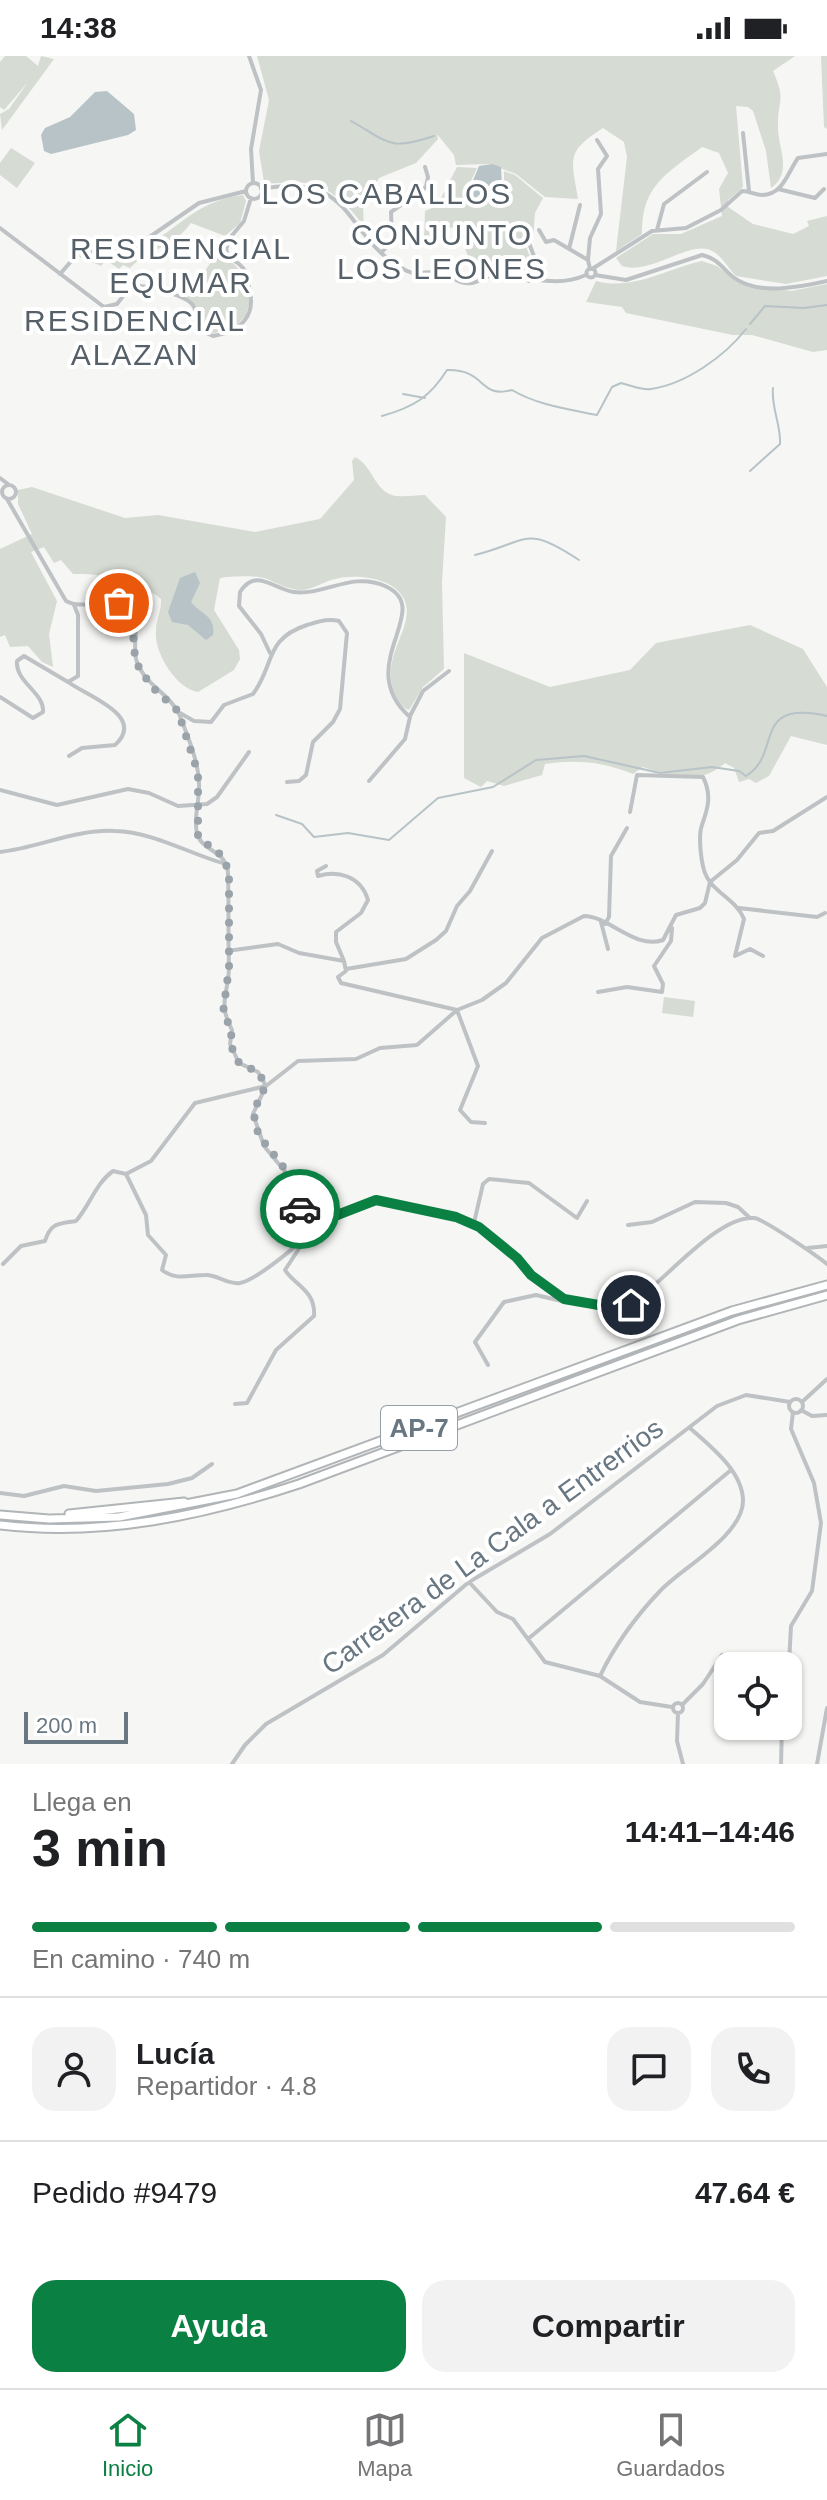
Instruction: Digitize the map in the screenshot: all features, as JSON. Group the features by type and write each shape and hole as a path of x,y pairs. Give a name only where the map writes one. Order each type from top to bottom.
{"highway":[{"name":"AP-7","path":"0,1513 49,1519 119,1517 206,1502 291,1476 732,1311 827,1285"},
{"name":"AP-7","path":"0,1525 81,1529 128,1526 227,1506 355,1463 738,1320 827,1295"}],"street":[{"path":"60,274 81,250 114,252 135,247 199,203 246,191 253,183 251,149 261,90 249,56"},
{"path":"743,133 749,191"},
{"path":"592,271 588,260 590,238 601,214 598,169 607,156 597,140"},
{"path":"253,183 261,189 304,186 323,191 348,211 370,244 411,272 439,272 458,282 471,283 496,275 529,281 566,282 586,275 657,230 670,232 686,228 721,210 740,193 749,191 764,195 778,189 798,158 827,154"},
{"path":"381,253 392,241 390,215 393,208 426,187 425,167"},
{"path":"657,230 664,204 707,172"},
{"path":"251,198 259,197 261,189"},
{"path":"778,189 815,198 824,189"},
{"path":"246,191 251,198"},
{"path":"0,228 104,307 117,304 130,287 142,284 189,301 205,333 229,332 246,321 252,305 245,272 228,257 226,250 229,239 244,221 251,198"},
{"path":"569,249 580,205"},
{"path":"539,230 545,234 546,242 554,240 588,260"},
{"path":"529,243 535,259 529,281"},
{"path":"592,271 626,280 702,255 715,259 732,277 744,282 783,288 827,281"},
{"path":"0,478 16,490 14,497 21,523"},
{"path":"2,493 10,485"},
{"path":"2,493 14,497"},
{"path":"2,493 63,598 74,605 119,603 131,610 136,621 133,645 137,664 151,686 194,721 211,722 224,705 253,694 270,653 290,632 318,622 336,620 346,630 340,709 311,746 306,775 299,781 287,782"},
{"path":"270,653 261,634 239,606 240,592 249,582 262,579 299,593 339,582 386,587 398,597 404,614 390,650 387,677 393,697 410,717"},
{"path":"68,682 80,671 75,645 78,615 74,605"},
{"path":"0,697 33,718 43,712 42,702 17,669 17,661 24,656 118,711 125,726 122,738 115,745 82,748 69,756"},
{"path":"369,781 405,739 410,717 423,691 449,671"},
{"path":"178,711 198,773 198,837 216,851 226,864 229,968 223,1013 232,1030 230,1044 239,1063 258,1072 266,1086"},
{"path":"0,790 63,805 128,789 149,793 178,806 199,805 215,800 249,752"},
{"path":"630,812 637,775 703,777 709,794 707,814 701,828 703,866 710,882 739,908 817,917 825,913"},
{"path":"3,1264 21,1246 45,1241 51,1227 58,1222 76,1221 94,1198 100,1182 113,1171 126,1174 151,1161 195,1103 266,1086 298,1061 356,1059 380,1048 410,1048 457,1010 482,1000 506,983 542,938 584,916 657,942 663,940 676,915 700,908 705,903 710,882 737,860 759,833 773,831 827,797"},
{"path":"603,922 609,917 611,856 627,828"},
{"path":"0,852 45,840 113,830 151,837 226,864"},
{"path":"457,1010 341,983 338,977 346,969 406,959 436,940 446,931 457,906 470,891 492,851"},
{"path":"326,866 317,871 318,876 334,871 342,874 361,886 368,900 361,913 336,932 336,942 346,969"},
{"path":"739,908 743,926 733,954 737,956 753,949 763,956"},
{"path":"603,922 608,949"},
{"path":"598,992 627,987 662,992 663,984 654,966 671,941 672,925"},
{"path":"227,951 278,944 299,953 344,961"},
{"path":"457,1010 478,1066 460,1110 471,1122 485,1123"},
{"path":"266,1086 253,1114 254,1125 264,1146 284,1168 308,1228 312,1229"},
{"path":"126,1174 145,1209 148,1235 166,1255 162,1267 166,1273 183,1278 207,1274 218,1281 242,1282 308,1235"},
{"path":"474,1223 483,1184 489,1179 529,1183 577,1218 587,1201"},
{"path":"235,1404 247,1403 276,1350 314,1316 315,1307 301,1283 285,1270 312,1229 327,1219 376,1200 474,1223 517,1258 531,1275 568,1301"},
{"path":"628,1225 652,1222 695,1202 726,1203 738,1207 750,1218 762,1221 781,1236 808,1248 827,1264"},
{"path":"488,1365 475,1342 504,1302 536,1295 616,1308 631,1305 718,1231 750,1218"},
{"path":"808,1248 827,1246"},
{"path":"801,1410 802,1402 827,1379"},
{"name":"Carretera de La Cala a Entrerrios","path":"232,1764 245,1745 266,1724 383,1655 469,1582 550,1534 717,1406 739,1397 761,1395 790,1402 796,1398 802,1402"},
{"path":"790,1402 793,1412 791,1429 814,1483 821,1523 812,1591 791,1626 790,1652"},
{"path":"793,1412 801,1410 812,1416 827,1415"},
{"path":"600,1676 644,1610 737,1521 743,1502 731,1470 690,1428"},
{"path":"0,1493 24,1496 55,1487 96,1491 168,1484 192,1478 212,1464"},
{"path":"528,1639 731,1470"},
{"path":"469,1582 497,1612 513,1619 545,1662 600,1676 640,1702 672,1707 678,1713"},
{"path":"683,1764 677,1741 678,1713 714,1667"},
{"path":"672,1707 677,1703 682,1705"},
{"path":"817,1764 827,1708"},
{"path":"781,1764 782,1740"}],"shaded area":[{"path":"5,56 26,56 38,66 41,56 54,59 2,130 0,114 9,109 28,82 4,110 0,107 0,62"},
{"path":"257,56 795,56 773,71 780,95 778,128 783,160 778,182 771,188 766,151 753,111 748,107 736,106 743,187 728,200 728,207 753,224 793,234 809,226 807,221 827,216 827,276 786,284 736,276 717,254 705,249 683,252 646,266 622,266 616,258 653,234 681,234 722,216 719,189 728,173 719,153 702,147 658,182 646,204 642,234 616,251 627,157 624,142 603,128 582,143 574,157 578,199 545,197 516,174 489,164 456,165 454,155 437,134 438,139 416,163 379,178 363,208 364,227 344,202 327,190 307,183 264,182 259,151 269,100"},
{"path":"821,56 827,56 827,129 824,127"},
{"path":"107,91 134,114 136,130 128,135 51,154 44,151 41,135 45,128 70,117 95,92"},
{"path":"11,148 35,163 17,188 0,175 0,163"},
{"path":"492,164 501,167 502,186 487,188 471,202 464,202 479,166"},
{"path":"457,167 477,168 464,196 464,204 472,203 488,189 504,187 504,171 515,175 543,198 535,213 533,238 524,241 530,257 527,271 489,268 485,261 470,261 456,227 440,229 424,241 425,211 437,206"},
{"path":"243,195 246,201 240,223 225,236 191,223 176,239 144,256 130,268 123,265 119,269 106,260 101,266 77,256 132,251 147,245 209,205"},
{"path":"220,249 243,274 250,301 246,315 235,327 211,334 202,329 199,310 186,298"},
{"path":"702,261 717,266 738,283 791,291 827,284 827,350 813,352 752,335 733,335 626,313 622,307 586,302 596,281 636,281"},
{"path":"355,457 386,492 400,496 425,495 446,517 442,582 444,669 423,687 409,710 402,706 394,693 391,679 391,665 407,609 399,591 371,578 340,578 302,590 257,577 220,578 214,610 239,650 240,659 234,670 198,692 175,677 159,649 156,631 161,599 142,587 119,579 73,574 61,560 54,563 44,547 31,552 57,601 49,634 53,667 42,662 28,646 10,647 5,635 0,637 0,549 32,534 18,504 18,490 32,487 125,518 158,515 255,532 320,519 354,480 352,461"},
{"path":"195,572 200,583 191,602 210,619 213,628 213,635 206,640 188,625 172,622 168,612 180,578"},
{"path":"750,625 803,649 827,687 827,745 791,736 769,776 756,783 749,779 739,782 734,768 725,763 696,777 675,776 643,767 633,774 600,764 568,762 545,764 542,775 504,786 487,781 481,787 464,778 464,653 550,687 630,670 656,643"},
{"path":"664,997 695,1001 693,1017 662,1013"}],"waterway":[{"path":"351,121 398,144 434,136"},
{"path":"750,324 765,306 804,308 827,305"},
{"path":"382,416 420,400 447,370 469,374 493,391 512,390 542,403 597,415 612,387 621,383 648,389 678,381 716,359 746,329"},
{"path":"750,471 780,444 773,388"},
{"path":"403,394 425,398"},
{"path":"475,555 518,541 537,539 579,560"},
{"path":"276,815 302,824 314,837 348,833 389,840 438,798 493,787 536,760 584,756 660,773 712,767 739,771 746,776 757,766 777,722 787,715 803,713 827,716"}],"way so far":[{"path":"119,603 135,616 134,652 137,664 151,686 178,711 198,773 196,833 204,844 221,855 229,871 226,929 229,968 223,1013 232,1030 230,1044 239,1063 258,1072 266,1086 257,1101 254,1125 264,1146 284,1168 300,1209"}],"district":[{"name":"LOS CABALLOS","path":"387,194"},
{"name":"CONJUNTO LOS LEONES","path":"442,252"},
{"name":"RESIDENCIAL EQUMAR","path":"181,266"},
{"name":"RESIDENCIAL ALAZAN","path":"135,338"}],"route":[{"path":"300,1209 308,1228 312,1229 327,1219 376,1200 456,1217 474,1223 517,1258 531,1275 564,1299 616,1308 631,1305"}]}
